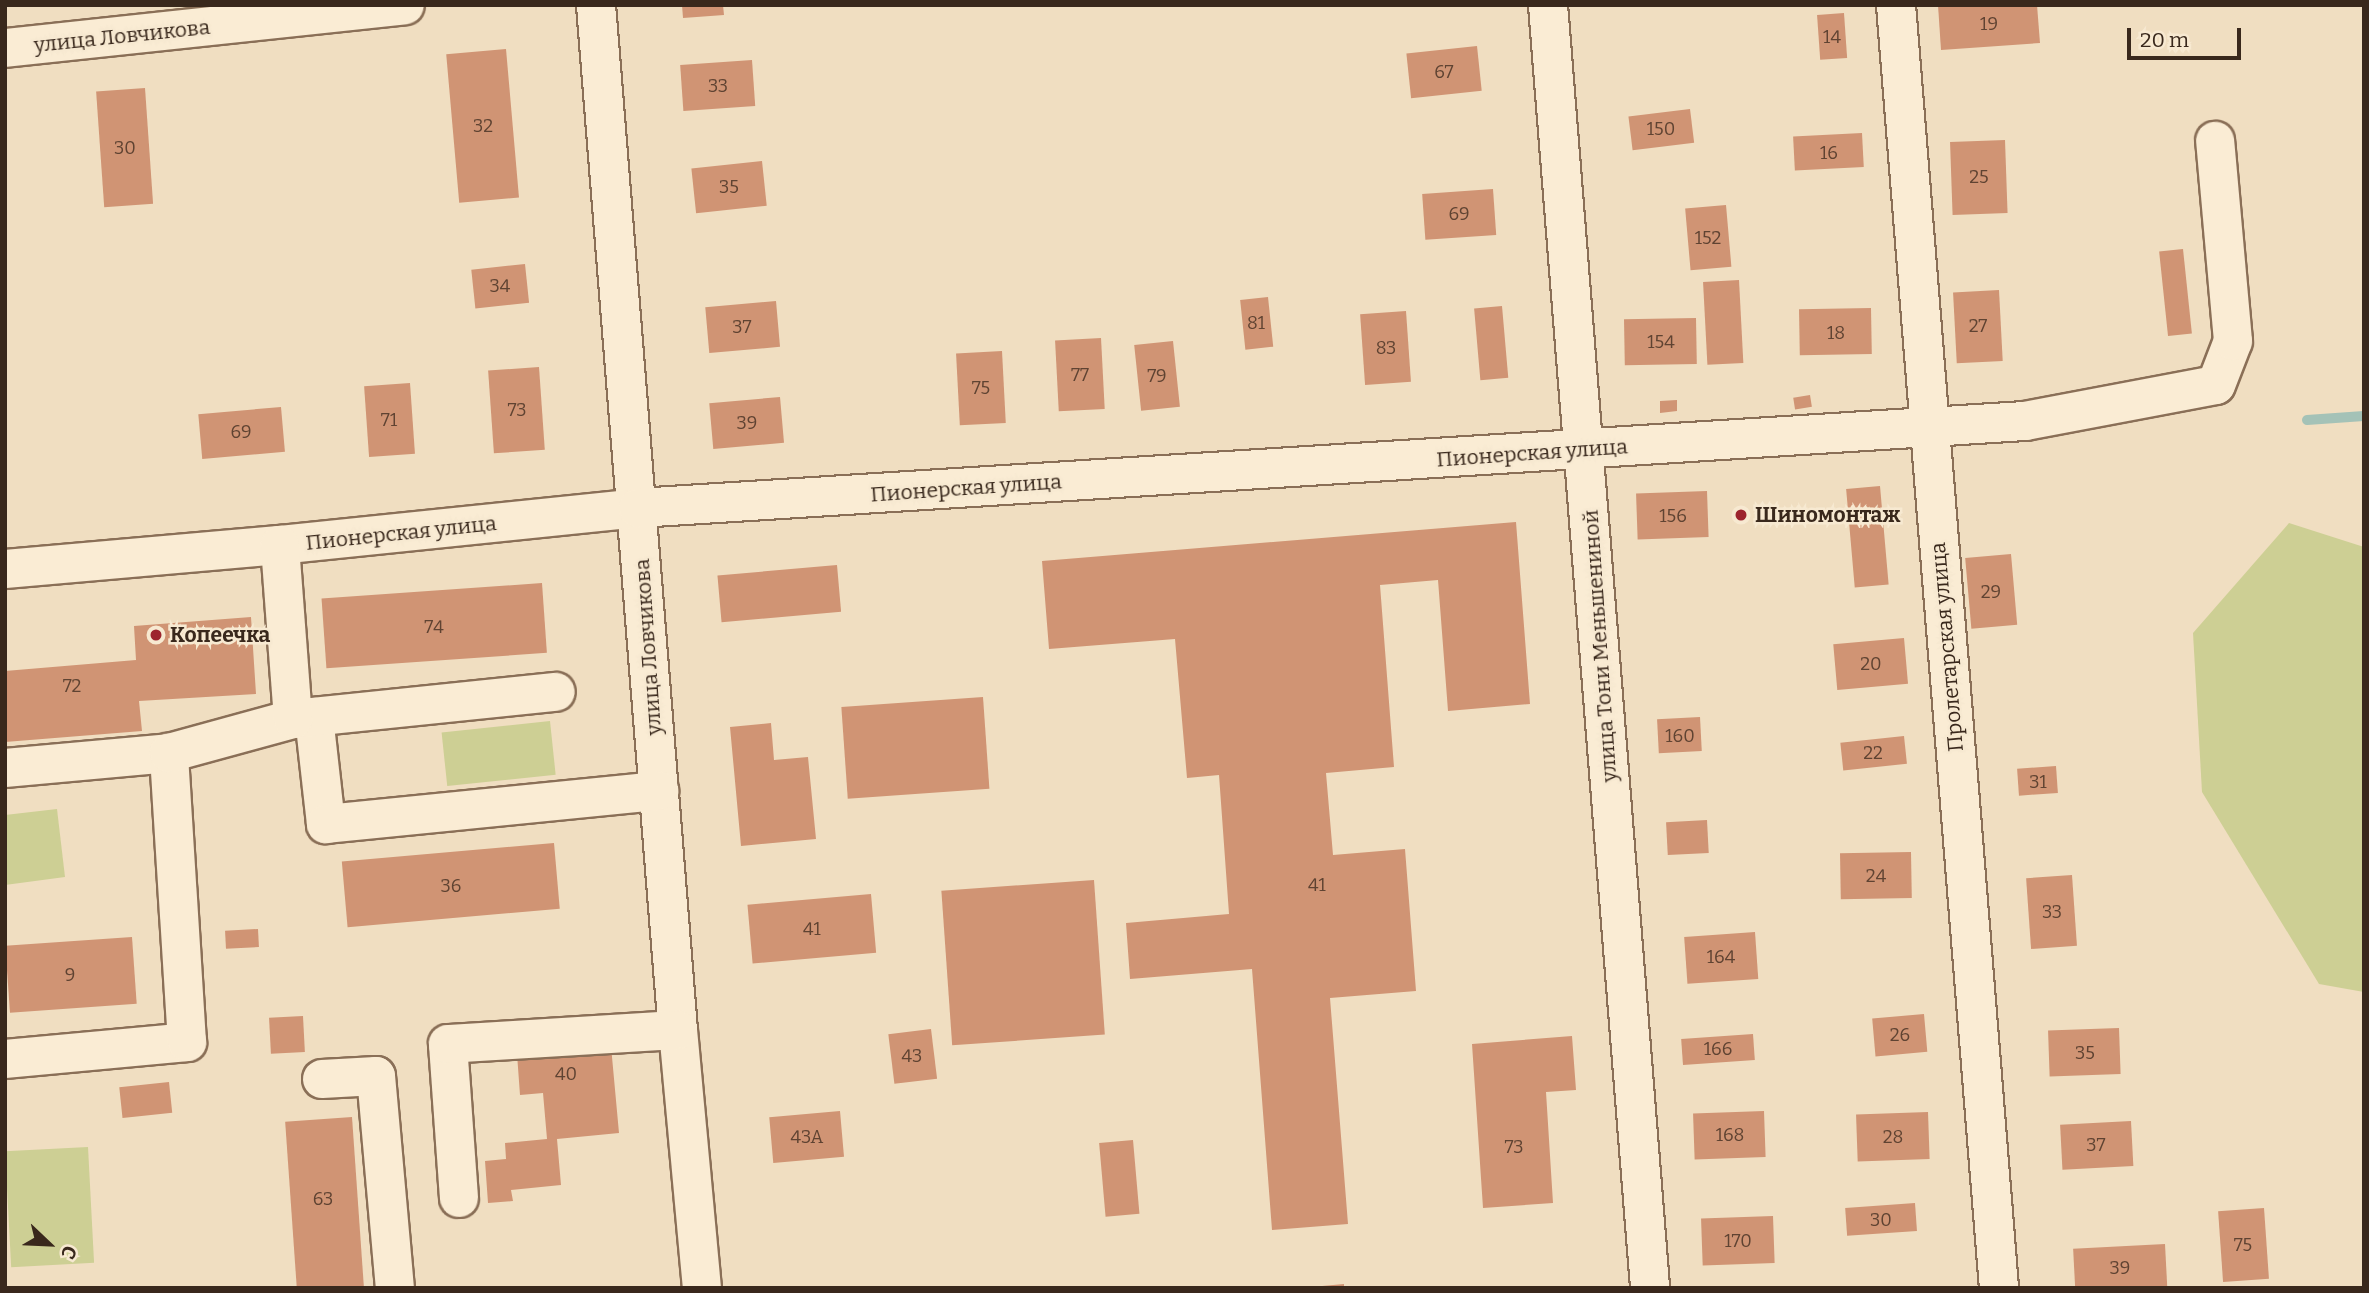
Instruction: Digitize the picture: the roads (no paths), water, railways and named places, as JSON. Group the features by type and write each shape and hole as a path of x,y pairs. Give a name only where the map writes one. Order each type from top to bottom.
{"street":[{"name":"улица Ловчикова","path":"5,48 405,5"},
{"name":"улица Ловчикова","path":"596,5 678,1030 702,1288"},
{"name":"улица Тони Меньшениной","path":"1548,5 1650,1288"},
{"name":"Пролетарская улица","path":"1896,5 1999,1288"},
{"name":"Пионерская улица","path":"5,569 279,545 638,508 2025,421 2216,385 2233,341 2215,141"},
{"path":"279,545 304,718 326,824 659,791"},
{"path":"5,768 169,753 304,718 556,692"},
{"path":"5,1059 187,1042 169,753"},
{"path":"459,1198 448,1044 678,1030"},
{"path":"322,1079 376,1076 395,1288"}],"waterway":[{"path":"2307,420 2364,416"}],"place":[{"name":"Шиномонтаж","path":"1741,515"},
{"name":"Копеечка","path":"156,635"}]}
